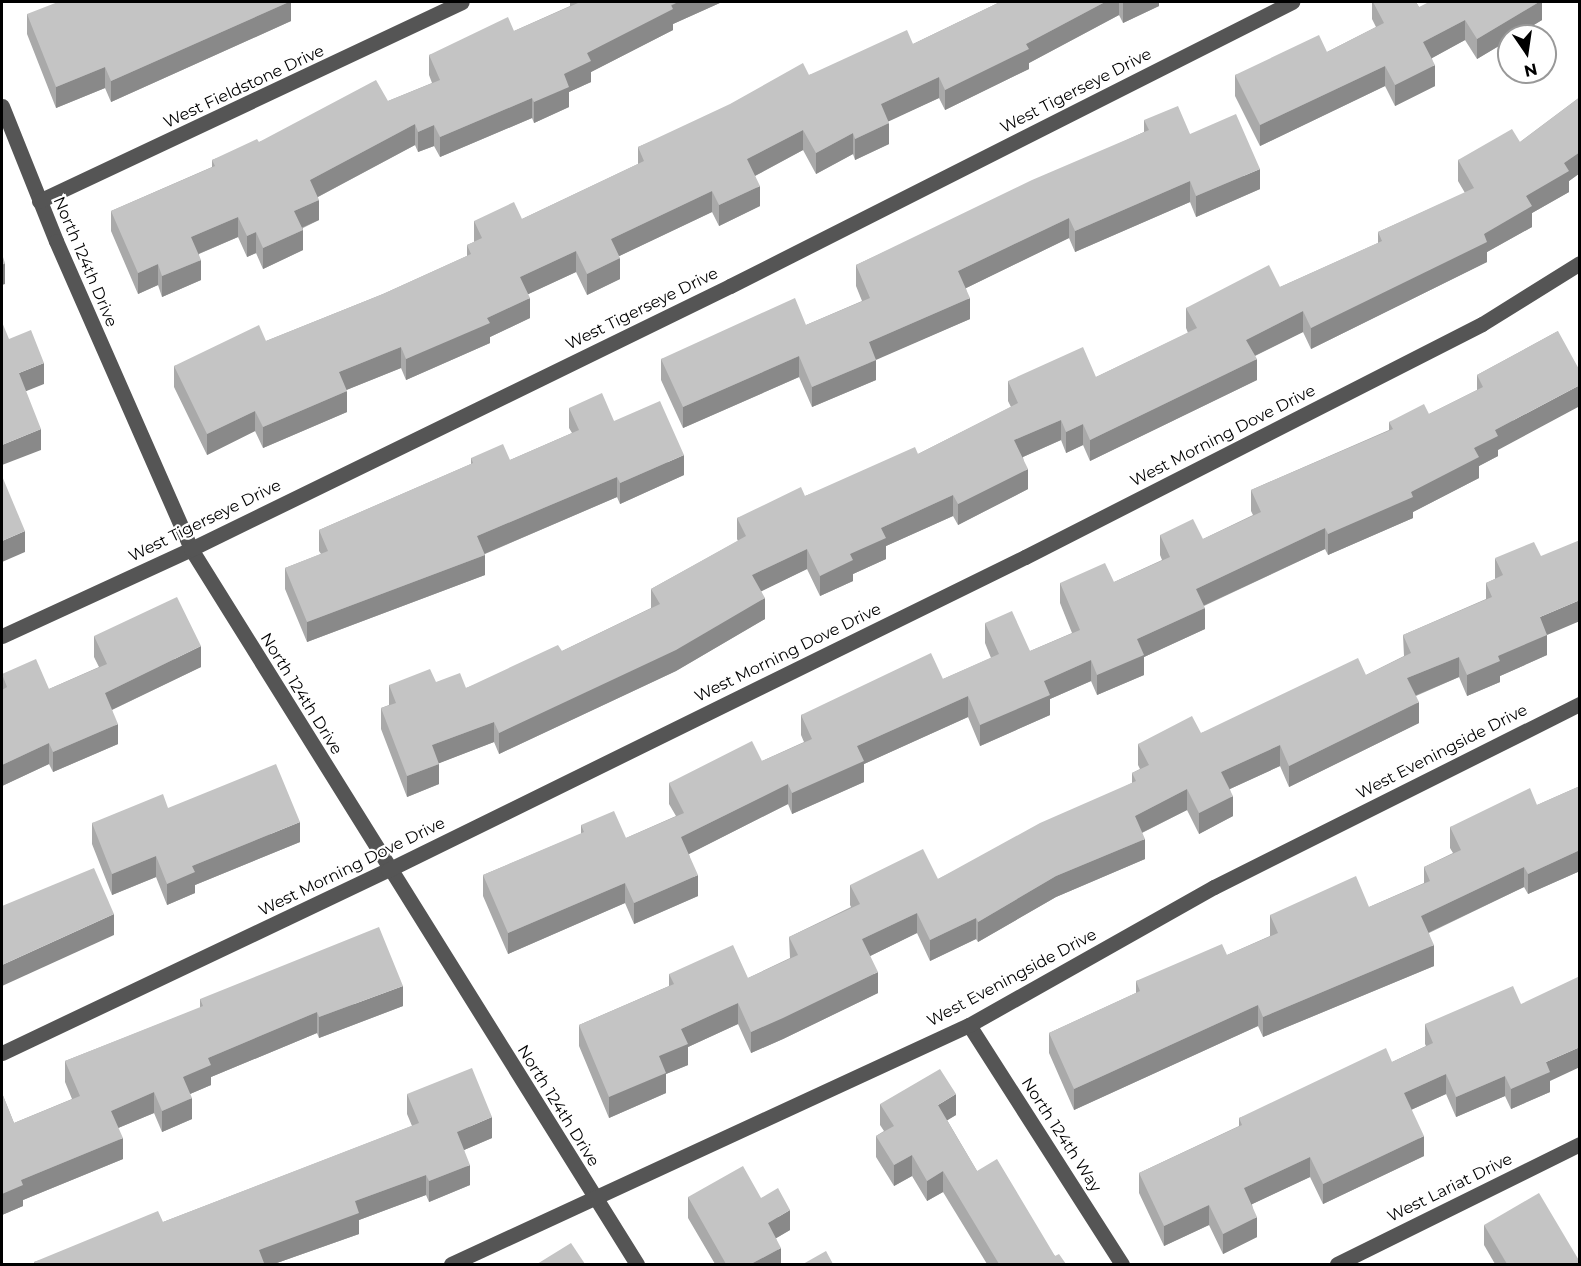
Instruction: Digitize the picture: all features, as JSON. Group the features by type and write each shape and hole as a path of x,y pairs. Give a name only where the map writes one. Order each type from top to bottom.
{"street":[{"name":"West Fieldstone Drive","path":"39,201 462,2"},
{"name":"West Tigerseye Drive","path":"2,636 191,549 729,286 1292,2"},
{"name":"North 124th Drive","path":"2,106 39,201 191,549 388,870 637,1264"},
{"name":"West Morning Dove Drive","path":"2,1053 388,870 1025,557 1472,329 1580,262"},
{"name":"West Eveningside Drive","path":"451,1264 969,1025 1214,887 1580,704"},
{"name":"North 124th Way","path":"969,1025 1122,1264"},
{"name":"West Lariat Drive","path":"1337,1264 1580,1144"}],"building":[{"path":"58,2 289,2 111,81 105,67 56,87 27,14"},
{"path":"577,2 678,2 671,5 673,9 587,53 591,61 564,74 569,87 534,102 532,98 440,137 434,125 418,132 415,124 310,180 319,200 294,211 303,230 263,248 256,232 247,236 238,217 191,237 201,260 162,276 158,264 138,273 111,211 215,166 212,160 257,139 259,142 376,80 388,101 440,80 429,55 508,17 514,31"},
{"path":"1000,2 1105,2 1026,44 1029,49 945,90 939,77 881,104 889,123 855,139 853,133 816,153 803,130 747,159 760,186 719,205 712,191 611,239 620,258 587,274 576,251 520,277 530,298 487,318 490,323 406,359 401,347 339,372 347,391 263,427 255,411 207,434 174,366 259,325 266,341 383,294 471,254 467,245 482,238 474,221 514,202 522,219 644,161 638,147 730,104 803,63 809,75 907,30 913,44"},
{"path":"1373,2 1416,2 1419,7 1429,2 1539,2 1502,24 1497,24 1497,27 1477,39 1465,20 1423,42 1435,65 1395,85 1385,66 1260,125 1235,75 1319,35 1327,52 1384,23"},
{"path":"1580,97 1580,152 1564,163 1569,171 1526,196 1532,206 1484,234 1487,242 1311,328 1303,311 1246,340 1257,359 1090,440 1083,424 1066,432 1061,420 1014,440 1028,469 958,504 953,495 881,528 886,538 850,554 853,560 820,576 807,549 752,575 765,598 676,650 499,733 494,722 432,745 439,764 407,776 381,708 396,703 389,685 430,669 436,682 460,673 466,688 558,645 562,651 660,604 651,589 746,536 737,518 801,487 805,496 915,447 918,454 1018,403 1008,381 1083,347 1096,377 1197,328 1186,308 1269,265 1280,287 1382,241 1378,232 1474,188 1458,160 1512,129 1520,142"},
{"path":"1178,106 1190,134 1236,114 1260,169 1196,196 1190,181 1075,231 1069,218 958,271 970,298 869,342 876,360 812,387 799,356 683,407 661,359 795,298 806,325 870,298 856,265 1032,180 1149,130 1144,120"},
{"path":"2,322 9,339 31,330 44,363 19,373 41,429 2,445"},
{"path":"1558,331 1580,371 1580,385 1495,430 1498,436 1474,448 1479,457 1411,492 1413,497 1328,534 1325,528 1196,589 1205,608 1137,639 1144,655 1097,675 1091,660 1044,681 1050,695 980,725 968,696 857,746 864,761 792,793 788,784 681,837 698,875 634,903 625,883 508,933 483,875 584,832 581,825 614,811 626,838 684,813 669,783 752,741 762,761 812,739 801,715 931,653 943,679 999,654 985,623 1012,611 1030,651 1080,630 1060,583 1105,563 1114,582 1170,557 1160,535 1193,519 1203,539 1261,512 1251,490 1393,429 1389,422 1424,404 1429,414 1483,387 1477,375"},
{"path":"602,393 614,421 660,401 684,455 620,483 617,477 477,536 485,555 307,622 285,568 328,551 319,530 473,463 471,458 503,444 510,460 579,430 569,408"},
{"path":"2,476 25,531 2,541"},
{"path":"1580,540 1580,600 1540,617 1547,635 1498,656 1500,661 1467,675 1459,657 1407,678 1419,702 1289,766 1280,745 1221,772 1233,796 1199,813 1187,789 1135,816 1145,839 1056,876 978,922 976,918 930,940 917,913 862,939 878,972 751,1032 738,1003 681,1029 688,1044 659,1056 666,1073 609,1097 579,1025 674,984 669,974 733,945 748,978 798,955 789,937 860,904 850,885 923,849 938,879 1040,823 1136,781 1132,773 1149,765 1138,744 1192,716 1201,733 1358,658 1366,675 1411,653 1403,635 1492,597 1486,583 1503,575 1495,558 1534,542 1541,556"},
{"path":"177,597 201,646 105,693 118,724 53,752 49,743 2,765 2,690 7,687 2,674 36,659 49,689 107,664 94,636"},
{"path":"276,764 300,822 192,866 195,872 167,884 156,856 112,874 92,823 163,794 168,808"},
{"path":"1580,786 1580,850 1528,874 1524,867 1421,916 1434,945 1263,1017 1258,1005 1074,1089 1049,1033 1140,991 1136,981 1222,944 1227,955 1278,933 1270,915 1356,876 1369,907 1430,881 1424,867 1461,850 1450,827 1530,788 1537,805"},
{"path":"94,868 114,914 2,965 2,906"},
{"path":"379,927 403,986 319,1017 317,1012 208,1058 211,1065 183,1077 192,1098 162,1111 154,1092 111,1111 123,1138 21,1180 23,1185 2,1194 2,1093 14,1123 80,1096 65,1061 203,1006 200,999"},
{"path":"1580,976 1580,1047 1546,1062 1550,1072 1511,1089 1505,1076 1456,1097 1446,1074 1404,1093 1424,1136 1323,1184 1310,1157 1244,1188 1257,1217 1223,1234 1209,1205 1164,1226 1139,1173 1242,1125 1239,1118 1386,1048 1392,1062 1433,1043 1425,1024 1513,986 1521,1004"},
{"path":"472,1068 492,1117 457,1132 470,1165 429,1181 426,1175 355,1201 359,1213 259,1250 264,1263 35,1264 34,1262 158,1211 163,1222 419,1123 407,1094"},
{"path":"940,1069 956,1094 938,1105 977,1171 997,1159 1055,1256 1059,1254 1066,1264 999,1264 943,1171 927,1181 912,1155 894,1165 876,1136 894,1126 880,1104"},
{"path":"743,1166 761,1198 778,1188 790,1210 768,1223 781,1248 751,1264 726,1264 688,1197"},
{"path":"1539,1193 1580,1264 1507,1264 1484,1225"},
{"path":"571,1243 585,1264 537,1264"},
{"path":"826,1251 833,1264 803,1264"}]}
